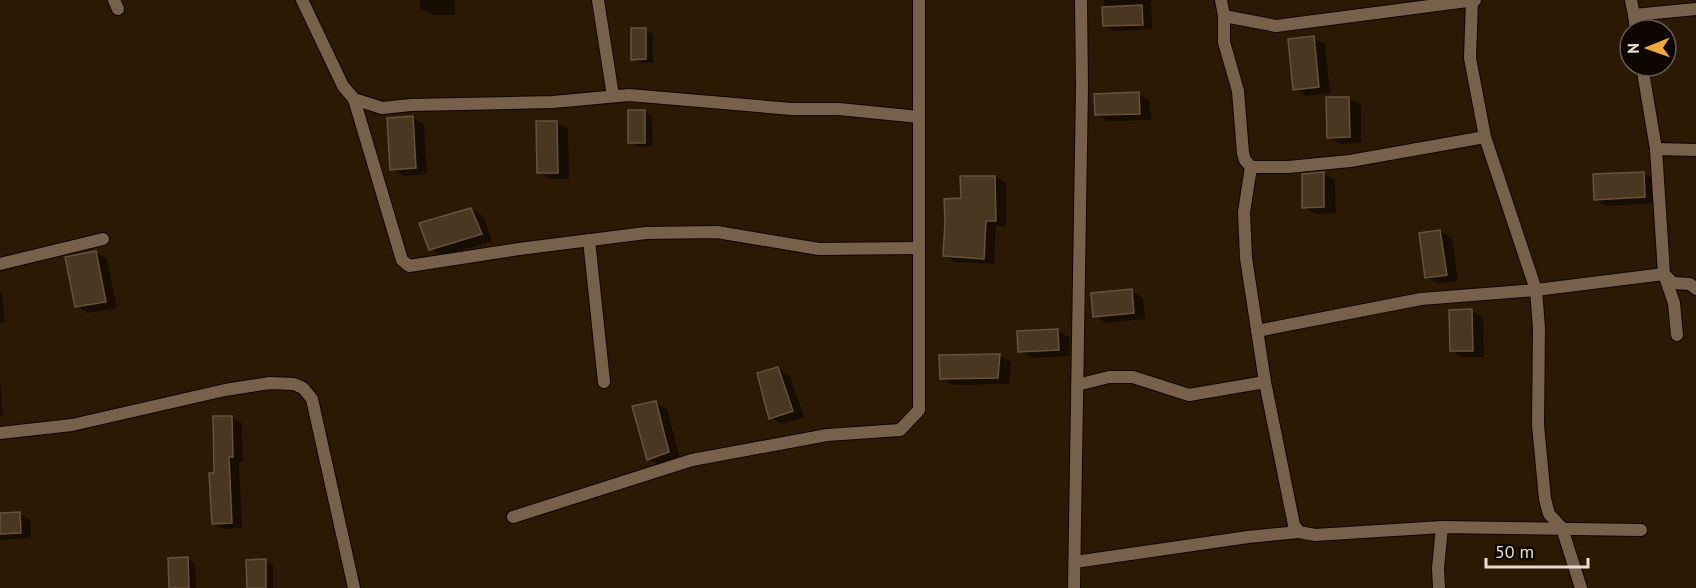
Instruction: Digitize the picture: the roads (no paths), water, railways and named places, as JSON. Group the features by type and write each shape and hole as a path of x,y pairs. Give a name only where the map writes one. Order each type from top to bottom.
{"street":[{"path":"302,0 343,86 354,99 402,260 409,266 646,233 717,232 819,249 919,248"},
{"path":"598,0 613,96"},
{"path":"513,517 692,460 827,435 900,430 920,410 919,0"},
{"path":"1074,588 1082,87 1081,0"},
{"path":"1221,0 1224,16 1224,42 1238,92 1243,153 1247,164 1251,167 1288,167 1350,161 1485,137"},
{"path":"1224,16 1276,26 1473,0 1470,58 1485,137 1536,290 1539,328 1538,425 1545,499 1550,514 1562,528 1581,588"},
{"path":"1630,0 1634,18"},
{"path":"1634,15 1696,9"},
{"path":"1644,78 1656,149 1664,274 1674,303 1677,335"},
{"path":"354,99 382,108 411,105 554,102 629,95 792,109 839,109 919,117"},
{"path":"1656,149 1696,150"},
{"path":"1251,167 1244,212 1246,258 1265,382 1292,519 1299,532"},
{"path":"0,264 103,239"},
{"path":"589,240 604,382"},
{"path":"1257,331 1421,299 1536,290 1664,274"},
{"path":"1664,274 1673,283 1689,284 1696,289"},
{"path":"1077,385 1109,377 1133,377 1189,395 1265,382"},
{"path":"0,433 72,426 225,390 270,383 283,382 303,388 312,399 354,588"},
{"path":"1075,562 1248,537 1299,532 1321,535 1442,527 1641,530"},
{"path":"1439,588 1438,568 1442,527"}]}
